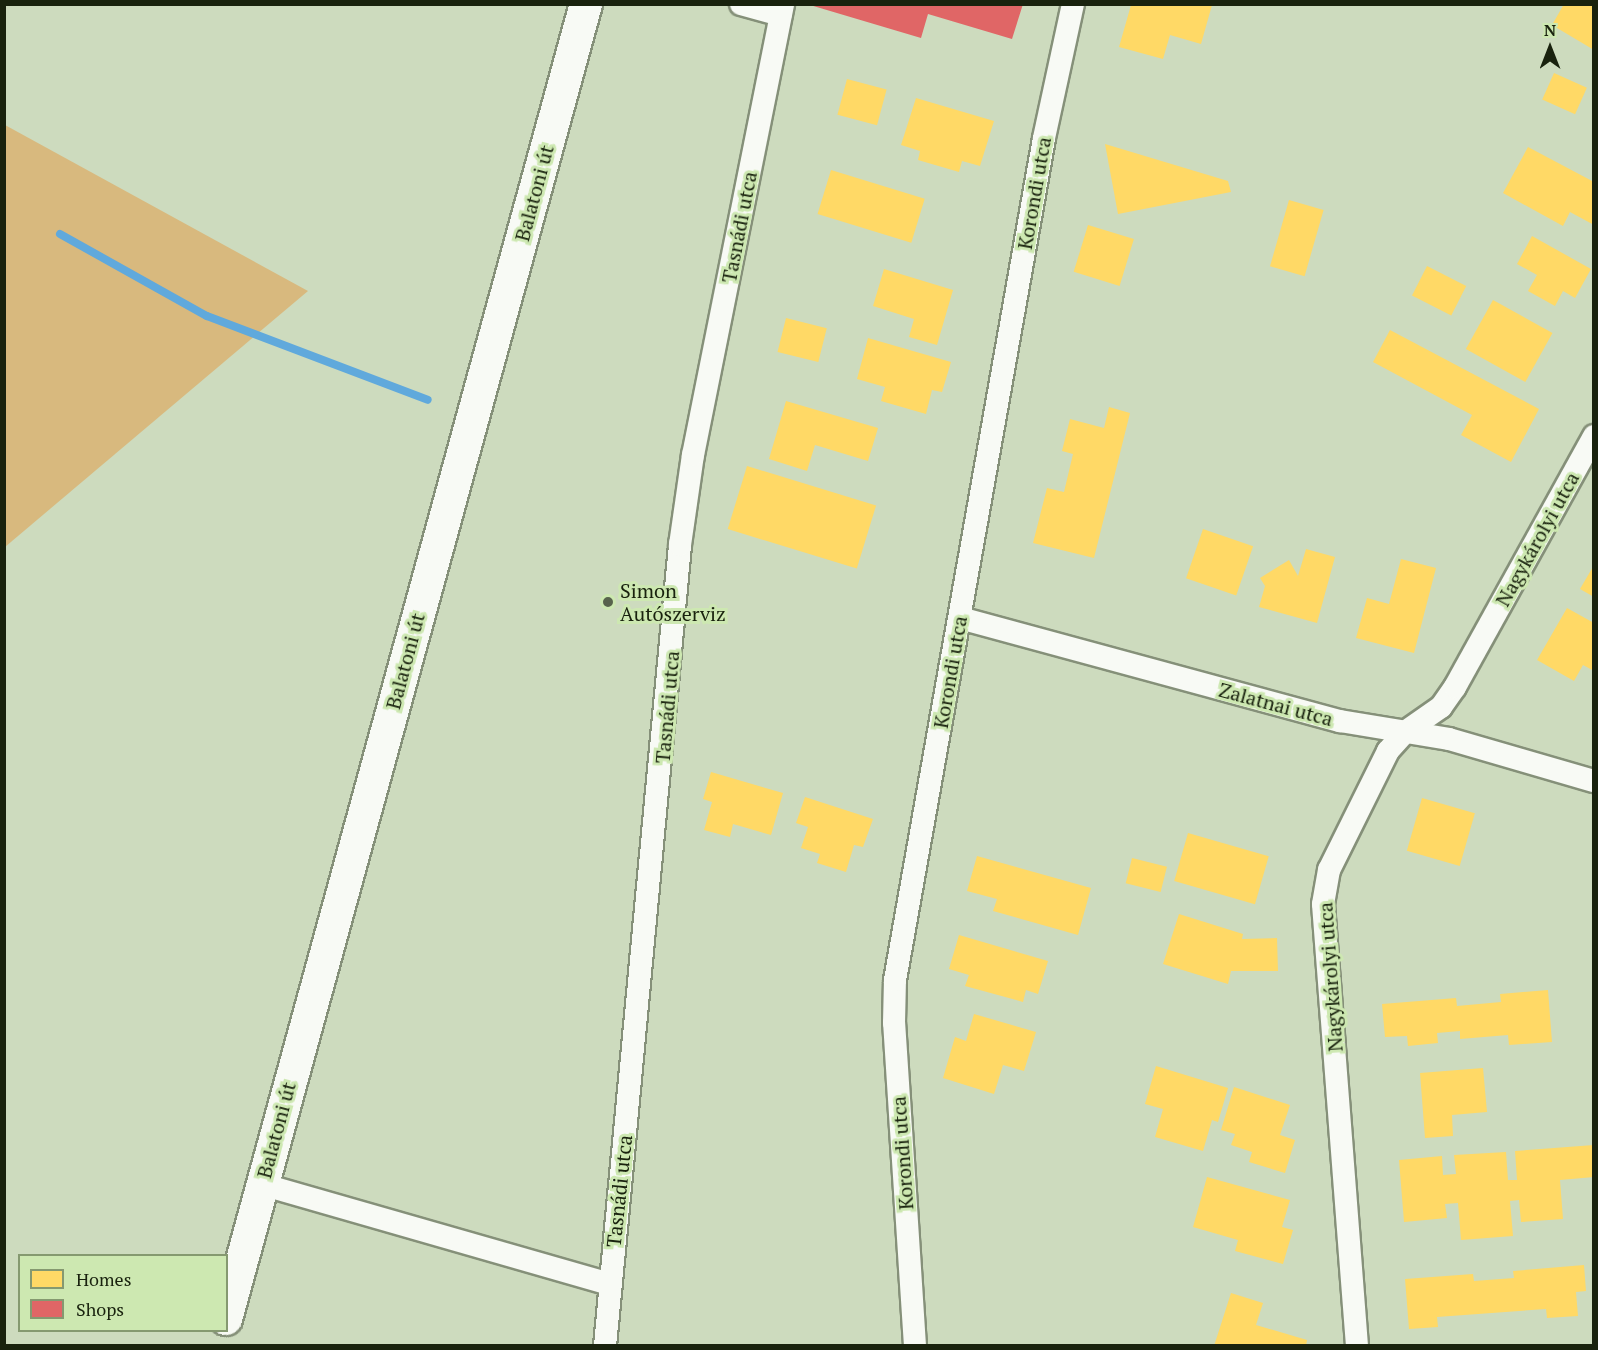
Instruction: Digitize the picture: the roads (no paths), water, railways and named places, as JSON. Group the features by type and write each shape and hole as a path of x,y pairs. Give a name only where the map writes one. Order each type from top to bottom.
{"main road":[{"name":"Balatoni út","path":"228,1311 586,4"}],"street":[{"path":"741,4 782,10"},
{"name":"Korondi utca","path":"915,1346 894,1023 895,980 1044,138 1074,4"},
{"name":"Tasnádi utca","path":"604,1346 680,545 693,455 782,10"},
{"name":"Nagykárolyi utca","path":"1358,1346 1323,904 1329,870 1350,822 1388,751 1405,732 1441,707 1455,687 1593,436"},
{"name":"Zalatnai utca","path":"960,618 1340,721 1449,739 1593,781"},
{"path":"261,1184 610,1284"}],"waterway":[{"path":"60,234 207,316 428,400"}],"place":[{"name":"Simon Autószerviz","path":"608,602"}]}
